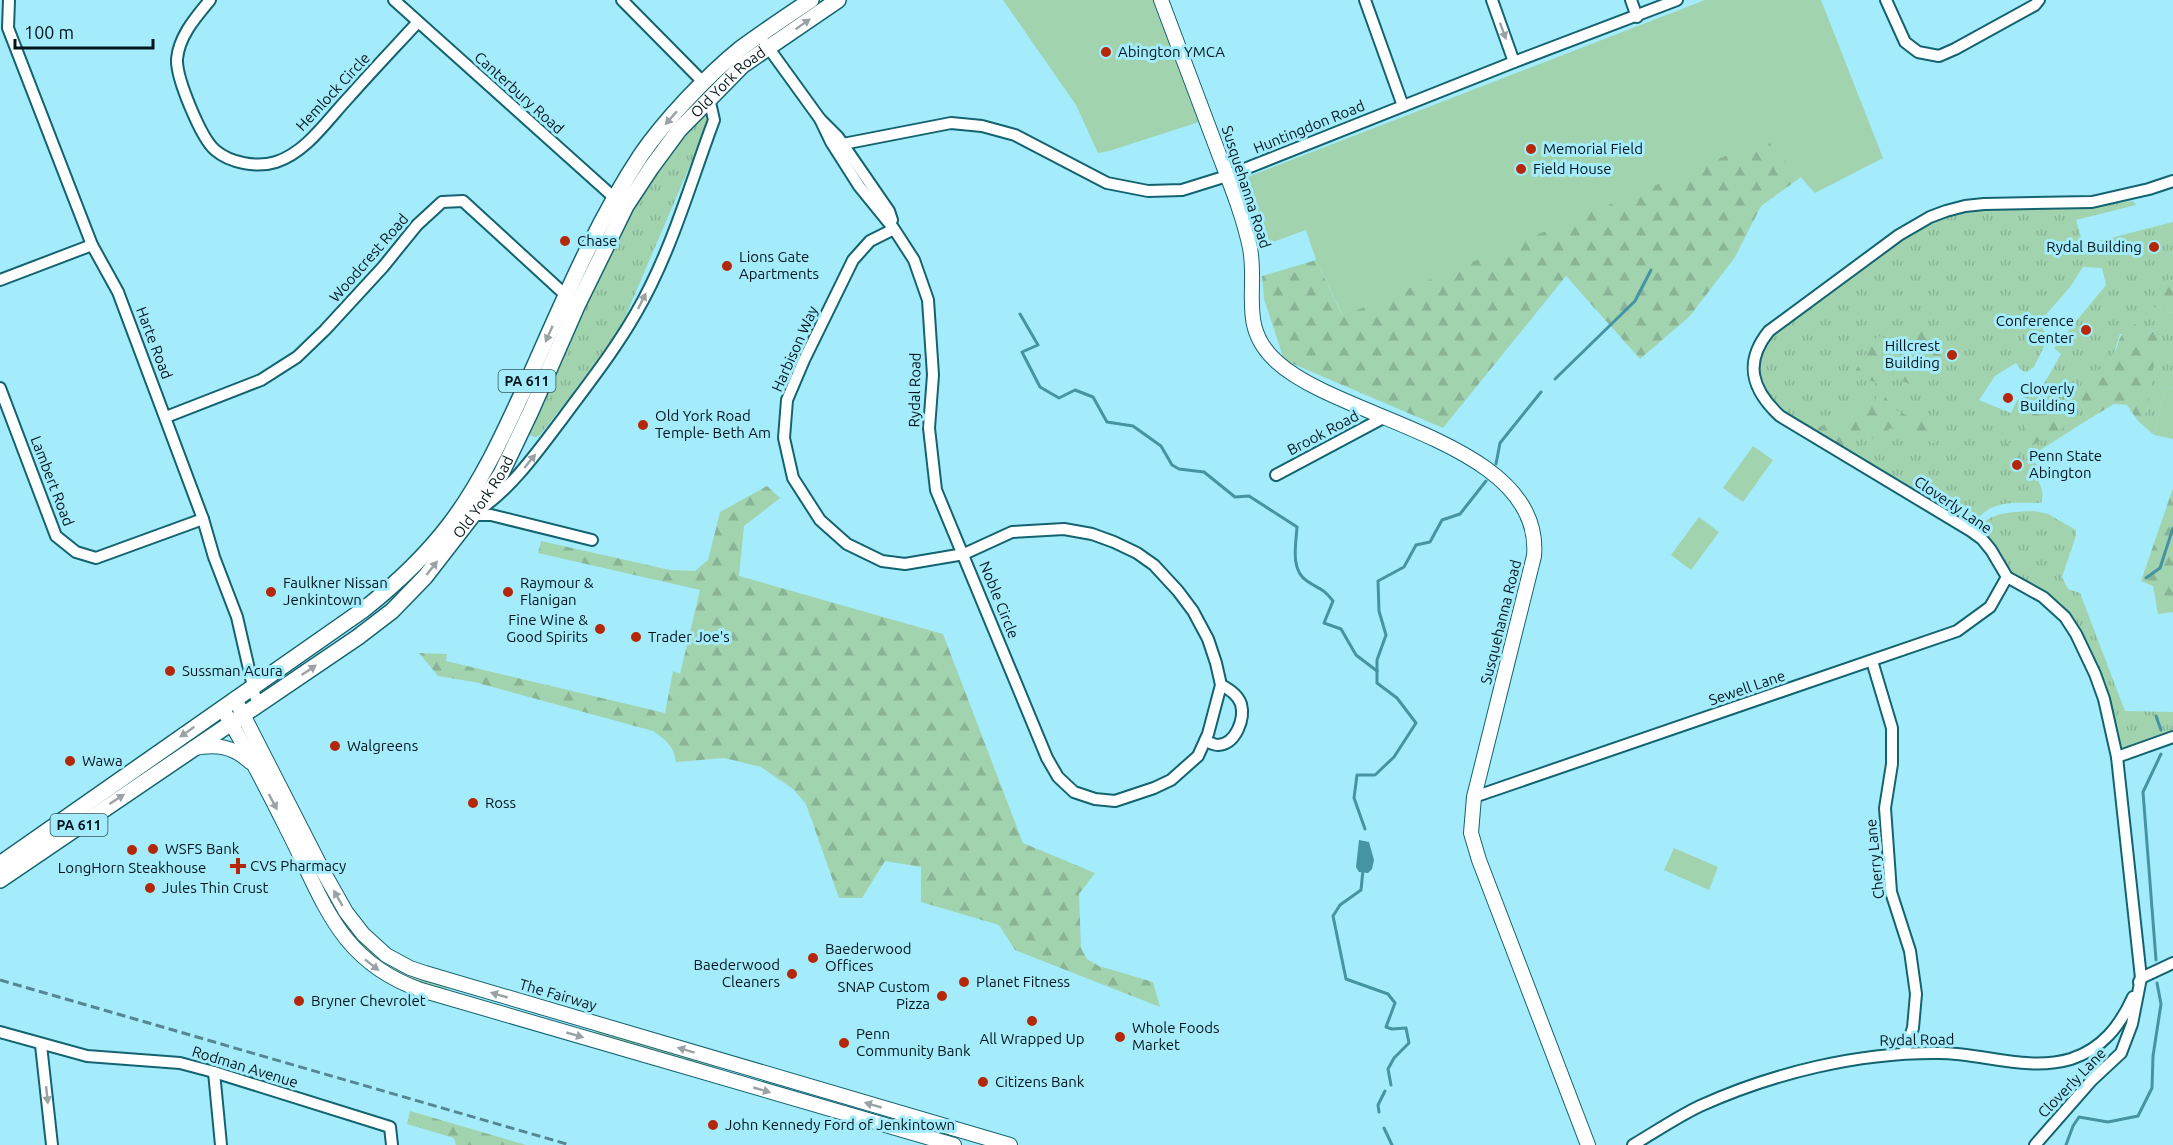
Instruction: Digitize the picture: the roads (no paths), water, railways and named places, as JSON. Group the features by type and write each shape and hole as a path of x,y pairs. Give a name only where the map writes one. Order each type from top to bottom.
{"highway":[{"name":"Old York Road","path":"764,42 811,0"},
{"name":"Old York Road","path":"0,864 394,586 444,532 490,460 572,301 642,153 670,119 706,91 739,50 764,42 838,0"},
{"name":"Old York Road","path":"0,880 358,637 392,611 425,577 473,515 501,474 531,411 572,301"}],"main road":[{"name":"Susquehanna Road","path":"1161,0 1227,176 1248,240 1252,261 1253,324 1266,350 1290,373 1383,418 1437,439 1472,459 1504,484 1523,507 1533,530 1536,544 1532,570 1474,797 1471,819 1474,845 1588,1145"},
{"name":"The Fairway","path":"229,704 346,912 374,945 395,961 422,972 1010,1145"},
{"name":"The Fairway","path":"237,718 257,771 318,894 347,941 366,960 391,978 454,1000 954,1145"},
{"path":"194,748 210,745 232,749 245,758 257,771"},
{"path":"454,1000 459,983"}],"street":[{"name":"Harte Road","path":"9,0 8,28 92,245 118,292 203,519 237,617 257,704"},
{"name":"Hemlock Circle","path":"210,0 187,29 177,59 181,83 195,119 215,150 237,162 256,164 276,162 302,148 418,22"},
{"name":"Canterbury Road","path":"394,0 620,202"},
{"path":"473,515 494,501 527,466 608,357 637,312 659,269 714,120 706,91 622,0"},
{"path":"1365,0 1403,106"},
{"path":"1492,0 1515,62"},
{"path":"1631,0 1636,16"},
{"name":"Huntingdon Road","path":"843,144 951,123 968,123 1015,135 1107,183 1148,191 1182,190 1227,176 1677,0"},
{"path":"1886,0 1905,42 1918,52 1939,56 2035,5 2039,0"},
{"name":"Rydal Road","path":"764,42 820,118 843,144 855,172"},
{"name":"Rydal Road","path":"820,118 831,142 889,211 894,229 914,260 928,300 933,375 929,428 936,490 964,554"},
{"name":"Cloverly Lane","path":"2035,1145 2092,1080 2121,1053 2132,1024 2141,978 2117,757 2104,699 2076,634 2055,606 2007,577 1991,550 1977,535 1780,416 1761,396 1755,382 1754,359 1756,350 1769,331 1899,236 1930,217 1956,208 1975,205 2092,202 2173,181"},
{"name":"Woodcrest Road","path":"166,417 261,380 297,357 383,267 417,225 442,202 463,201 572,301"},
{"name":"Harbison Way","path":"894,229 870,241 853,260 787,400 784,438 786,448 793,478 820,520 847,544 882,561 905,564 964,554"},
{"path":"0,280 92,245"},
{"name":"Lambert Road","path":"0,388 56,536 76,552 96,558 203,519"},
{"name":"Brook Road","path":"1276,475 1383,418"},
{"path":"473,515 491,515 592,540"},
{"name":"Noble Circle","path":"1064,529 1092,534 1114,542 1137,553 1154,565 1193,611 1208,639 1221,685 1205,741 1198,756 1171,780 1115,801 1095,799 1074,792 1058,777 1047,758 964,554 1012,532 1064,529"},
{"name":"Sewell Lane","path":"1474,797 1957,631 1990,607 2007,577"},
{"name":"Cherry Lane","path":"1872,661 1892,728 1892,764 1885,808 1891,892 1910,951 1917,994 1913,1028 1904,1053"},
{"name":"Noble Circle","path":"1205,741 1217,745 1228,742 1237,732 1242,718 1240,703 1231,691 1221,685"},
{"path":"2117,757 2173,737"},
{"path":"2141,978 2173,963"},
{"name":"Rydal Road","path":"1633,1145 1698,1107 1738,1090 1819,1067 1861,1058 1904,1053 1954,1053 2017,1063 2051,1063 2071,1059 2095,1049 2111,1034 2124,1016 2141,978"},
{"name":"Rodman Avenue","path":"0,1032 87,1056 180,1063 214,1072 390,1127 392,1145"},
{"path":"41,1045 52,1145"},
{"path":"214,1072 221,1145"}],"water":[{"path":"1359,840 1369,842 1374,860 1372,869 1368,873 1359,872 1356,867"}],"waterway":[{"path":"1555,379 1635,301 1651,270"},
{"path":"1020,314 1038,345 1022,352 1040,387 1059,398 1075,390 1093,397 1107,422 1133,426 1161,446 1172,465 1179,469 1204,472 1235,497 1249,496 1297,527 1295,556 1298,570 1307,581 1323,591 1333,601 1324,623 1341,629 1356,655 1377,671"},
{"path":"1496,464 1500,443 1541,392"},
{"path":"1365,829 1354,798 1357,775 1375,775 1394,757 1416,723 1397,698 1377,683 1377,660 1386,635 1379,611 1378,581 1404,567 1416,545 1430,542 1442,520 1460,514 1486,481"},
{"path":"2146,578 2160,568 2173,528"},
{"path":"2156,716 2161,730"},
{"path":"2156,960 2143,792 2161,754"},
{"path":"1363,870 1361,890 1340,905 1333,916 1346,979 1388,994 1395,1003 1386,1027 1406,1028 1409,1043 1394,1058 1388,1069 1391,1085"},
{"path":"2066,1145 2079,1117 2108,1122 2138,1116 2152,1088 2153,1056 2161,1004 2157,983"},
{"path":"1379,1112 1378,1105 1385,1091"},
{"path":"1384,1128 1392,1145"}],"railway":[{"path":"0,980 570,1145"}],"place":[{"name":"Abington YMCA","path":"1106,52"},
{"name":"Memorial Field","path":"1531,149"},
{"name":"Field House","path":"1521,169"},
{"name":"Chase","path":"565,241"},
{"name":"Rydal Building","path":"2154,247"},
{"name":"Lions Gate Apartments","path":"727,266"},
{"name":"Conference Center","path":"2086,330"},
{"name":"Hillcrest Building","path":"1952,355"},
{"name":"Cloverly Building","path":"2008,398"},
{"name":"Old York Road Temple- Beth Am","path":"643,425"},
{"name":"Penn State Abington","path":"2017,465"},
{"name":"Faulkner Nissan Jenkintown","path":"271,592"},
{"name":"Raymour & Flanigan","path":"508,592"},
{"name":"Fine Wine & Good Spirits","path":"600,629"},
{"name":"Trader Joe's","path":"636,637"},
{"name":"Sussman Acura","path":"170,671"},
{"name":"Walgreens","path":"335,746"},
{"name":"Wawa","path":"70,761"},
{"name":"Ross","path":"473,803"},
{"name":"WSFS Bank","path":"153,849"},
{"name":"LongHorn Steakhouse","path":"132,850"},
{"name":"CVS Pharmacy","path":"238,866"},
{"name":"Jules Thin Crust","path":"150,888"},
{"name":"Baederwood Offices","path":"813,958"},
{"name":"Baederwood Cleaners","path":"792,974"},
{"name":"Planet Fitness","path":"964,982"},
{"name":"SNAP Custom Pizza","path":"942,996"},
{"name":"Bryner Chevrolet","path":"299,1001"},
{"name":"All Wrapped Up","path":"1032,1021"},
{"name":"Whole Foods Market","path":"1120,1037"},
{"name":"Penn Community Bank","path":"844,1043"},
{"name":"Citizens Bank","path":"983,1082"},
{"name":"John Kennedy Ford of Jenkintown","path":"713,1125"}]}
